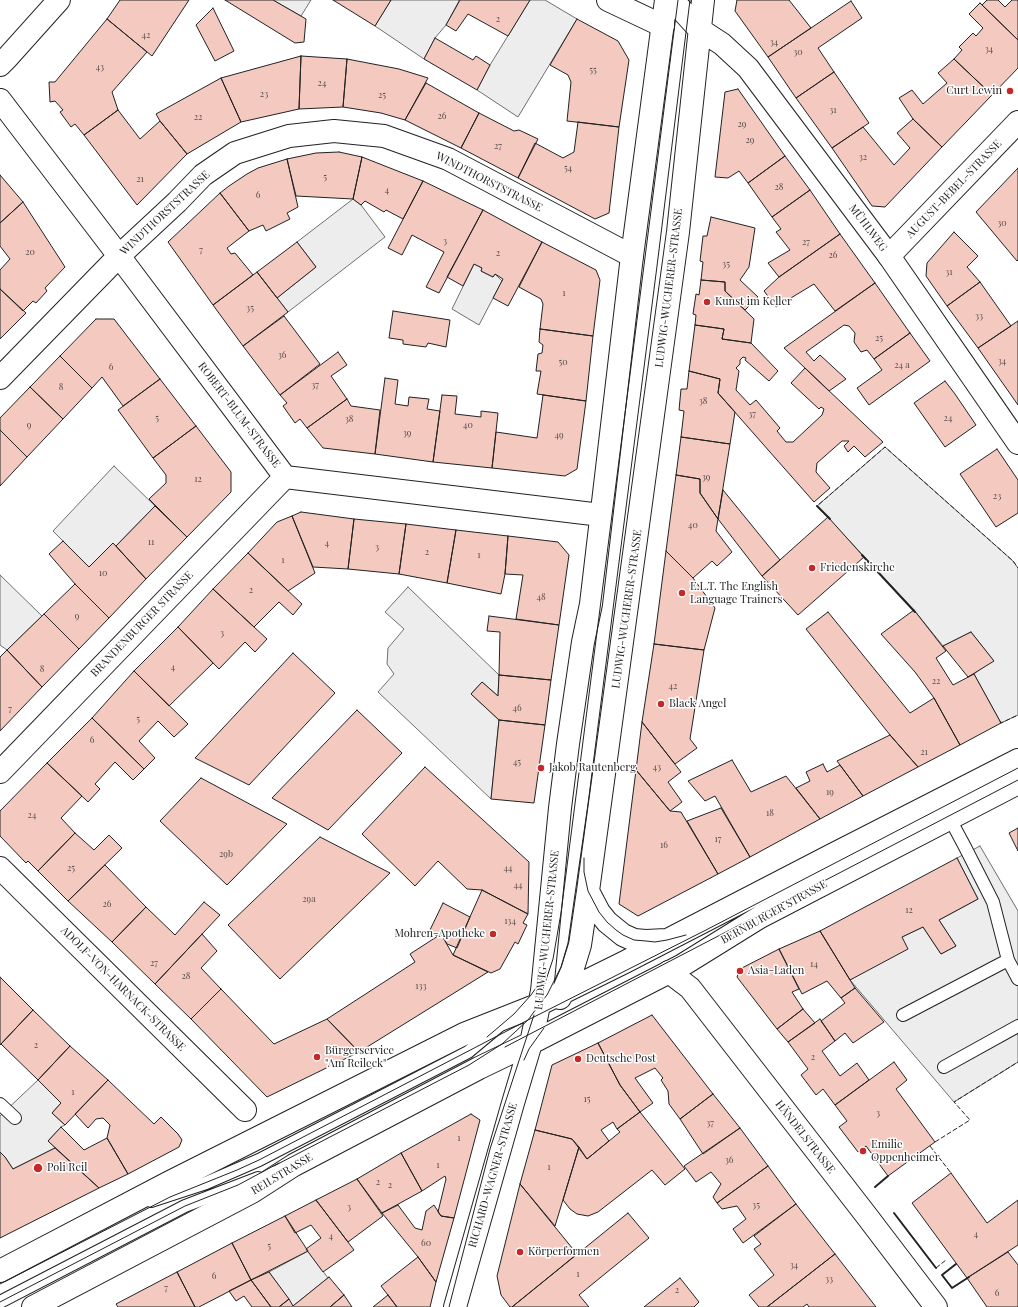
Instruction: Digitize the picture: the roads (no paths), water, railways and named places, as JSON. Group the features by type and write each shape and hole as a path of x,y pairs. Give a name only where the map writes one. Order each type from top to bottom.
{"street":[{"path":"0,65 59,0"},
{"path":"608,0 663,26"},
{"name":"LUDWIG-WUCHERER-STRASSE","path":"531,1043 540,1004 548,940 566,758 583,642 591,604 632,256 666,0"},
{"name":"MÜHLWEG","path":"676,0 678,6 699,29 722,44 748,68 889,256 1018,443"},
{"name":"LUDWIG-WUCHERER-STRASSE","path":"531,1043 563,993 580,945 676,239 703,0"},
{"name":"ROBERT-BLUM-STRASSE","path":"0,100 285,477 601,515"},
{"name":"AUGUST-BEBEL-STRASSE","path":"889,256 1018,122"},
{"name":"WINDTHORSTSTRASSE","path":"0,378 119,256 177,202 203,175 235,153 288,136 334,131 384,136 448,159 632,256"},
{"name":"BRANDENBURGER STRASSE","path":"0,772 285,477"},
{"name":"BERNBURGER STRASSE","path":"540,1004 1018,760"},
{"name":"BERNBURGER STRASSE","path":"531,1043 669,972 760,917 1018,783"},
{"name":"ADOLF-VON-HARNACK-STRASSE","path":"0,868 245,1110"},
{"path":"588,891 599,912 607,922 623,935 634,940 667,940"},
{"name":"HÄNDELSTRASSE","path":"669,972 690,988 936,1307"},
{"path":"0,1271 102,1217 459,1036 540,1004"},
{"name":"REILSTRASSE","path":"33,1307 252,1192 294,1165 479,1068 531,1043"},
{"name":"RICHARD-WAGNER-STRASSE","path":"461,1303 513,1103 531,1043"}],"lane":[{"path":"950,819 993,902 1008,960 1018,979"},
{"path":"903,1016 1008,960"},
{"path":"944,1067 1018,1026"},
{"path":"0,1104 15,1118"},
{"path":"0,1302 185,1206 294,1165"}],"tram line":[{"path":"539,1001 553,959 561,913 678,0"},
{"path":"274,1166 469,1065 502,1044 528,1020 547,995 561,967 568,943 588,804 690,0"},
{"path":"0,1284 170,1197 259,1160 1018,768"},
{"path":"505,1047 1018,780"},
{"path":"584,858 584,872 588,891 599,912 616,930 634,940 655,942 686,935"},
{"path":"487,1037 514,1014 531,995 543,975"},
{"path":"449,1307 490,1149 534,1015"},
{"path":"524,1060 529,1049 544,1028"},
{"path":"0,1302 185,1206 238,1185 279,1163"}],"place":[{"name":"Curt Lewin","path":"1010,91"},
{"name":"Kunst im Keller","path":"707,302"},
{"name":"Friedenskirche","path":"812,568"},
{"name":"E.L.T. The English Language Trainers","path":"682,593"},
{"name":"Black Angel","path":"661,704"},
{"name":"Jakob Rautenberg","path":"541,768"},
{"name":"Mohren-Apotheke","path":"493,934"},
{"name":"Asia-Laden","path":"740,971"},
{"name":"Bürgerservice \"Am Reileck\"","path":"317,1057"},
{"name":"Deutsche Post","path":"578,1059"},
{"name":"Emilie Oppenheimer","path":"863,1151"},
{"name":"Poli Reil","path":"38,1168"},
{"name":"Körperformen","path":"520,1252"}]}
